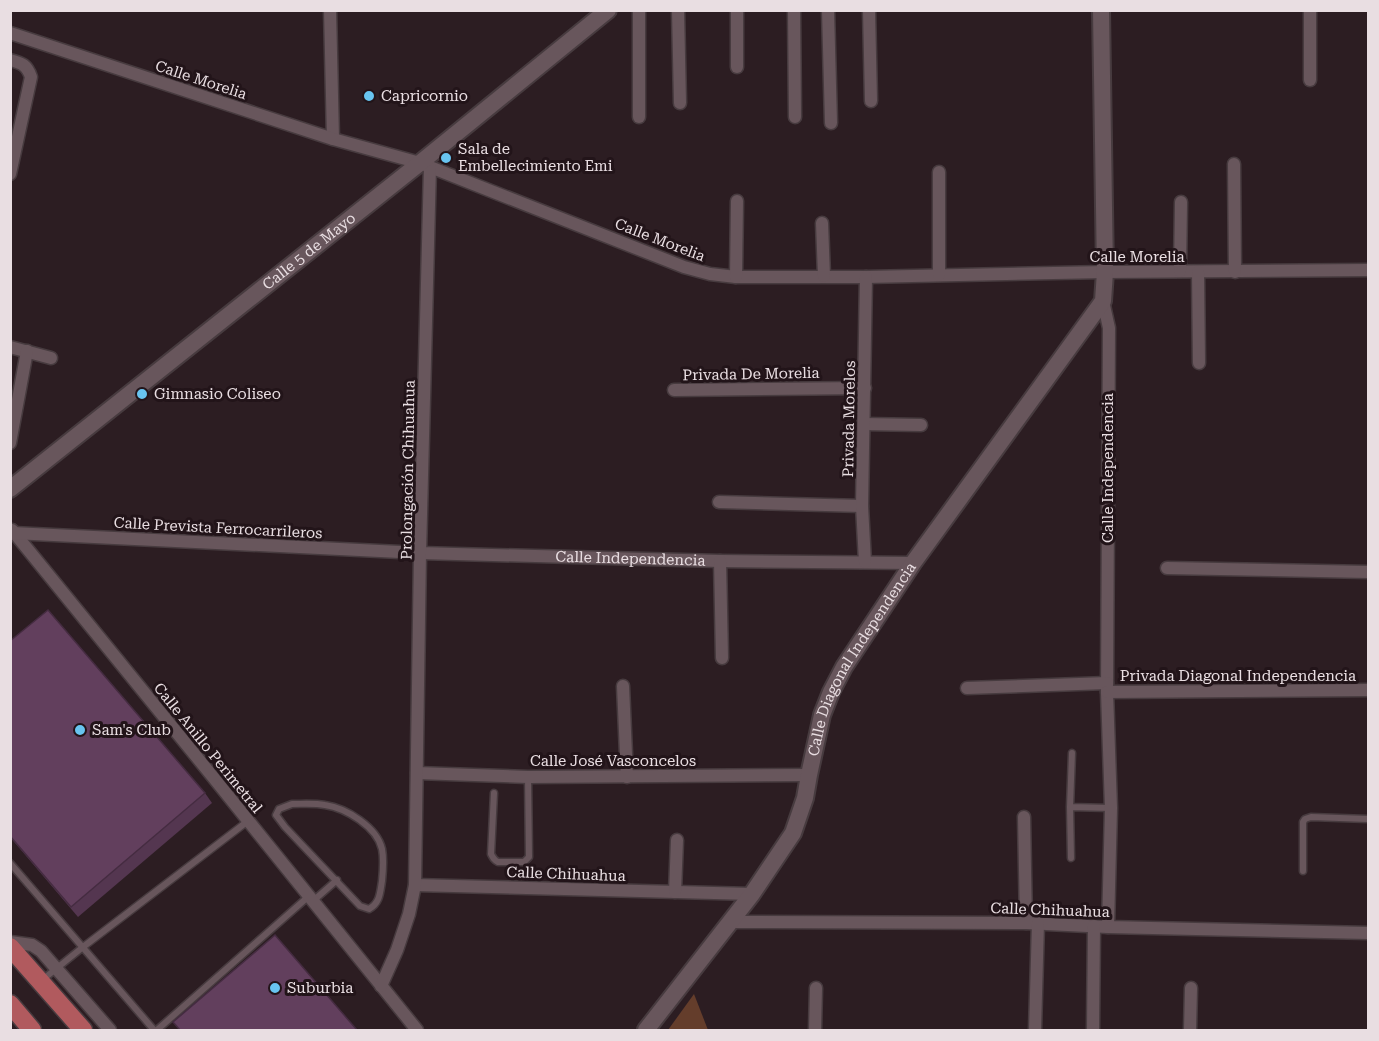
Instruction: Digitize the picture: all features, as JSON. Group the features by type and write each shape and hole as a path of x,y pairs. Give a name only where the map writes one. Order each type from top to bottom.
{"main road":[{"name":"Calle 5 de Mayo","path":"10,489 425,165 608,10"},
{"name":"Calle Independencia","path":"1101,10 1103,301"},
{"name":"Calle Diagonal Independencia","path":"646,1030 752,894 793,833 805,798 822,715 844,667 913,564 1103,301"},
{"path":"10,947 83,1030"},
{"path":"10,1004 32,1030"}],"street":[{"path":"330,10 333,139"},
{"path":"639,10 639,117"},
{"path":"678,10 680,103"},
{"path":"737,10 737,67"},
{"path":"794,10 795,117"},
{"path":"828,10 831,123"},
{"path":"869,10 871,101"},
{"path":"1310,10 1310,80"},
{"name":"Calle Morelia","path":"10,33 333,139 425,165 684,267 710,274 866,277 1368,270"},
{"path":"10,60 27,66 31,77 10,174"},
{"path":"1234,164 1235,272"},
{"name":"Prolongación Chihuahua","path":"417,773 425,165"},
{"path":"939,172 939,275"},
{"path":"736,276 737,201"},
{"path":"1180,271 1181,202"},
{"path":"822,223 824,276"},
{"path":"1198,272 1199,363"},
{"name":"Privada Morelos","path":"866,277 862,506 866,562"},
{"name":"Calle Independencia","path":"1103,301 1109,328 1107,687 1111,808 1108,927"},
{"path":"10,347 51,358"},
{"path":"10,443 27,351"},
{"name":"Privada De Morelia","path":"674,390 865,388"},
{"path":"864,424 921,426"},
{"path":"719,502 862,506"},
{"name":"Calle Prevista Ferrocarrileros","path":"12,531 420,552"},
{"name":"Calle Anillo Perimetral","path":"12,531 417,1030"},
{"name":"Calle Independencia","path":"420,552 913,564"},
{"path":"720,561 722,658"},
{"path":"1167,567 1368,572"},
{"path":"623,686 627,777"},
{"name":"Privada Diagonal Independencia","path":"967,688 1368,690"},
{"path":"381,986 410,914 415,885 417,773"},
{"name":"Calle José Vasconcelos","path":"417,773 528,777 809,775"},
{"path":"1024,817 1032,923 1035,1030"},
{"path":"675,892 677,840"},
{"name":"Calle Chihuahua","path":"415,885 752,894"},
{"name":"Calle Chihuahua","path":"731,922 1032,923 1368,933"},
{"path":"1092,1030 1094,926"},
{"path":"10,942 32,945 39,949 110,1030"},
{"path":"815,1030 816,988"},
{"path":"1190,1030 1191,988"}],"lane":[{"path":"1071,858 1072,753"},
{"path":"494,793 492,857 498,862 524,862 529,857 528,777"},
{"path":"292,804 326,805 338,808 358,818 375,835 381,847 383,869 380,895 375,905 369,909 360,906 337,880 285,827 276,815 279,809 292,804"},
{"path":"1070,807 1111,808"},
{"path":"1303,871 1303,822 1305,819 1311,817 1368,819"},
{"path":"41,982 83,947 248,821"},
{"path":"10,862 155,1030 311,899 337,880"}],"shaded area":[{"path":"694,994 708,1030 668,1030"}],"building":[{"name":"Sam's Club","path":"48,610 205,793 71,907 10,836 10,641"},
{"name":"Suburbia","path":"275,935 357,1030 180,1030 173,1022"}],"place":[{"name":"Capricornio","path":"369,96"},
{"name":"Sala de Embellecimiento Emi","path":"446,158"},
{"name":"Gimnasio Coliseo","path":"142,394"},
{"name":"Sam's Club","path":"80,730"},
{"name":"Suburbia","path":"275,988"}]}
